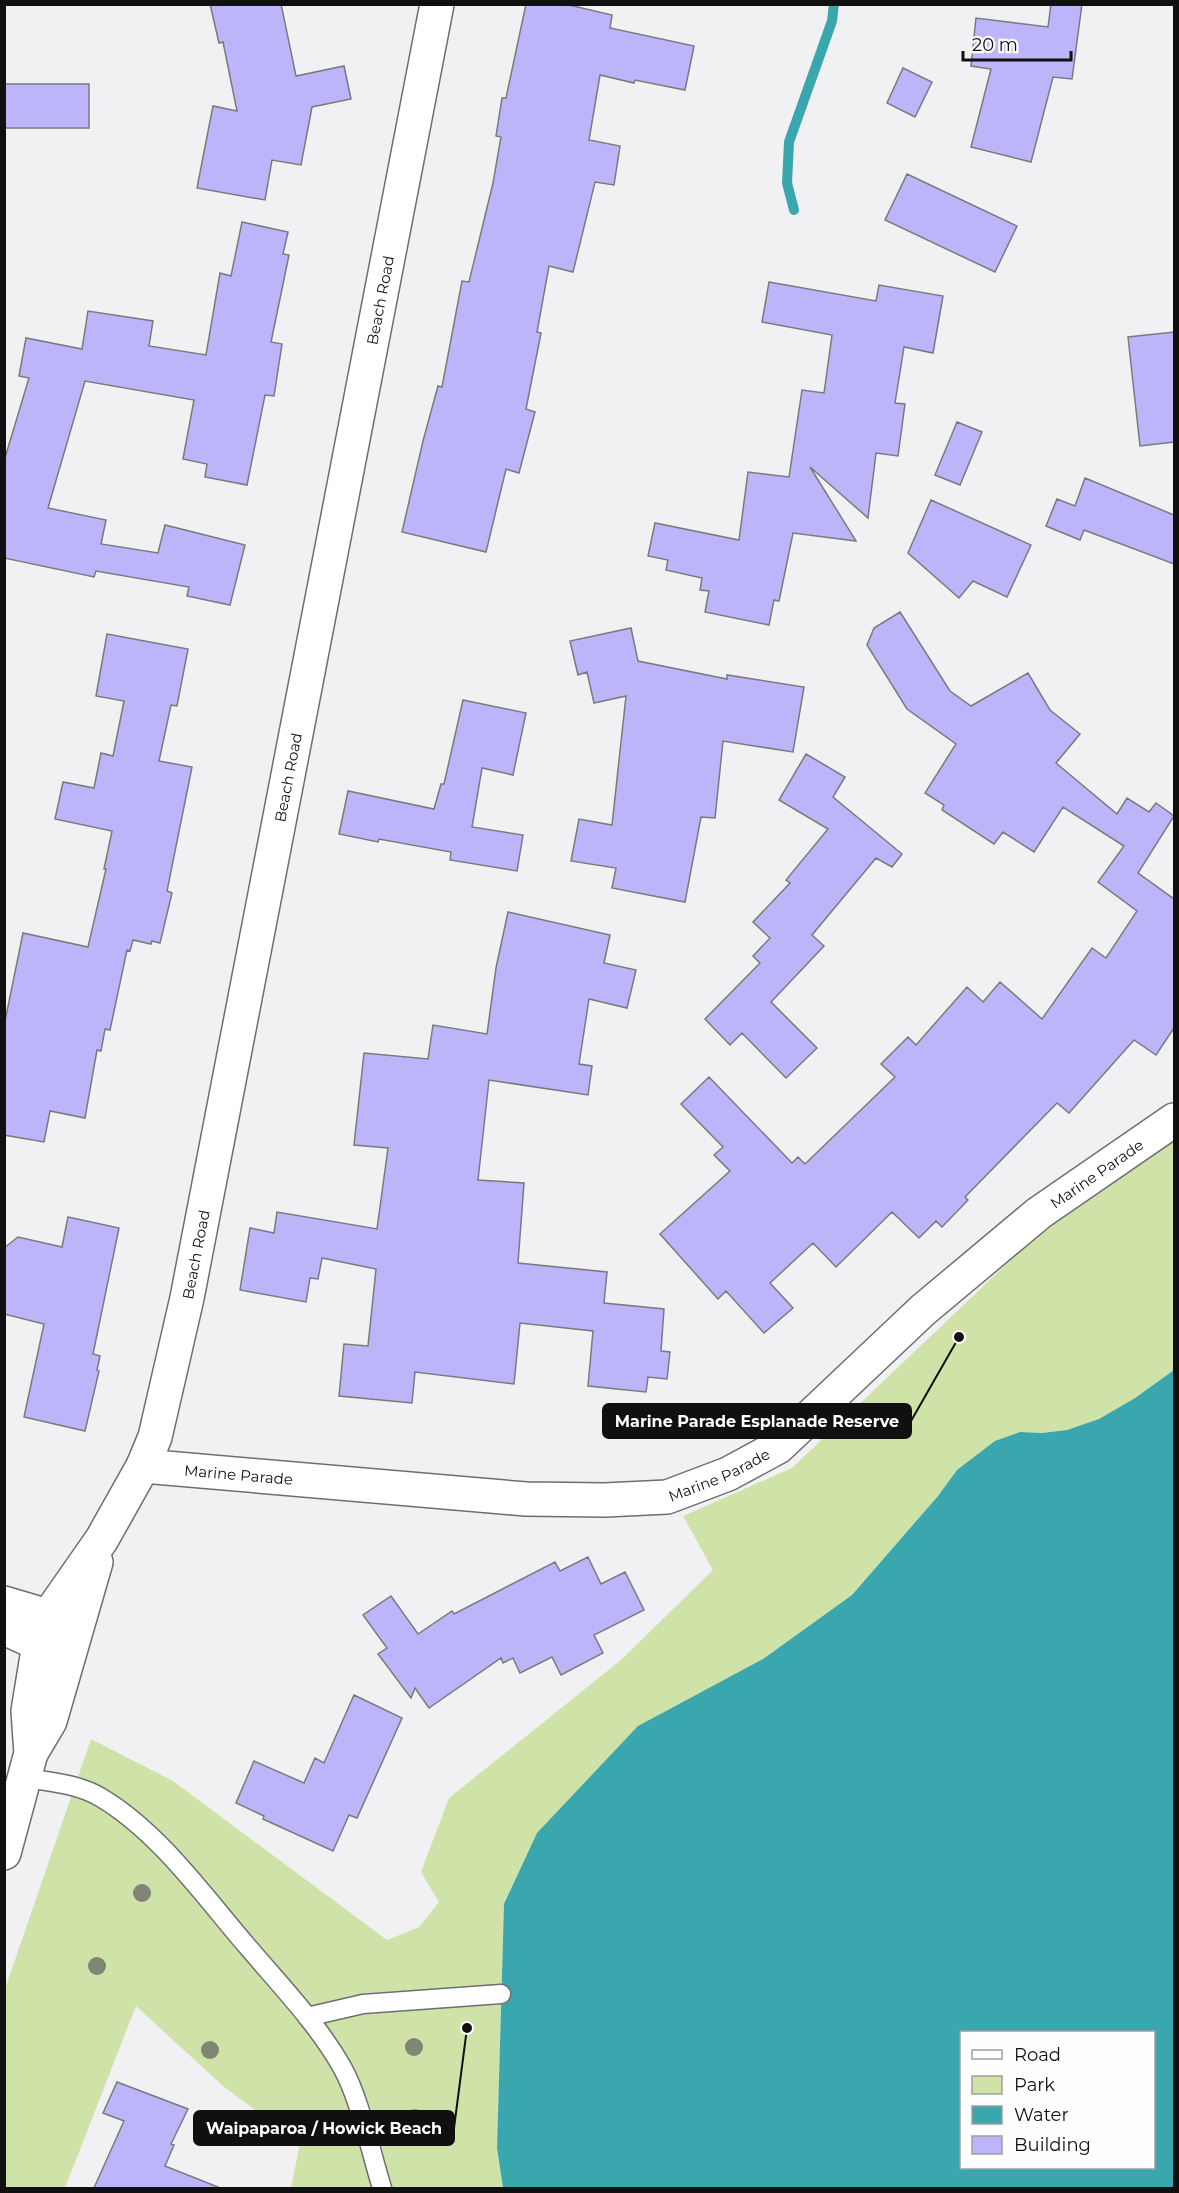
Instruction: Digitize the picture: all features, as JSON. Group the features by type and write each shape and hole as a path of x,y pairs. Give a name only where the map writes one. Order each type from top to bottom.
{"street":[{"name":"Beach Road","path":"4,1853 28,1765 28,1711 102,1539 143,1466 154,1437 187,1298 437,4"},
{"name":"Marine Parade","path":"143,1466 526,1499 605,1500 667,1497 728,1474 778,1447 923,1310 1039,1212 1174,1120"},
{"path":"4,1603 59,1635"},
{"path":"4,1628 59,1635"}],"lane":[{"path":"28,1765 99,1797 131,1820 181,1869 307,2017 343,2068 359,2109 382,2188"},
{"path":"307,2017 363,2004 501,1994"}],"green space":[{"path":"1174,1142 1174,1370 1135,1398 1099,1419 1067,1430 1042,1433 1020,1432 957,1470 938,1496 852,1595 763,1659 504,1904 497,2148 503,2188 291,2188 300,2143 223,2086 136,2006 65,2188 5,2188 5,1989 91,1739 173,1781 387,1940 419,1927 439,1902 421,1872 449,1798 621,1660 713,1570 683,1516 792,1468 1034,1238"}],"water":[{"path":"1174,1370 1174,2188 503,2188 497,2148 504,1904 537,1833 638,1726 763,1659 852,1595 938,1496 957,1470 995,1441 1020,1432 1042,1433 1067,1430 1099,1419 1135,1398"}],"building":[{"path":"210,4 281,4 296,76 344,66 351,99 312,107 301,165 272,160 265,200 197,188 213,106 237,111 223,42 219,43"},
{"path":"526,4 565,4 612,15 610,28 694,46 685,90 635,80 634,83 600,75 589,140 620,146 614,185 595,182 573,272 549,266 537,332 541,333 526,409 535,412 519,473 506,469 486,552 402,532 438,386 442,387 462,281 469,282 493,183 501,137 496,136 502,98 506,98"},
{"path":"1051,4 1082,4 1072,79 1053,77 1031,162 971,147 991,69 971,66 976,18 1048,27"},
{"path":"903,68 932,82 915,117 887,103"},
{"path":"4,84 89,84 89,128 4,128"},
{"path":"907,174 1017,226 995,272 885,220"},
{"path":"242,222 288,232 283,254 289,255 271,342 282,344 274,396 265,395 247,485 205,477 207,464 183,459 194,400 85,381 48,508 106,520 101,544 158,553 165,525 245,545 230,605 187,596 189,587 96,571 94,577 4,558 4,461 29,378 19,376 26,338 82,349 88,311 153,321 149,346 206,355 220,273 231,276"},
{"path":"769,282 876,301 879,285 943,296 933,353 904,347 895,403 905,404 898,456 876,453 868,518 810,467 856,541 793,533 779,601 774,600 769,625 705,612 709,591 700,590 702,578 666,570 668,560 648,556 655,523 739,540 748,472 789,477 802,390 824,393 832,335 762,322"},
{"path":"1174,332 1174,442 1140,446 1128,337"},
{"path":"957,422 982,432 960,485 935,475"},
{"path":"1085,478 1174,515 1174,564 1084,530 1080,540 1046,526 1057,499 1075,506"},
{"path":"931,500 1031,545 1007,597 973,581 959,598 908,553"},
{"path":"900,612 950,691 971,706 1028,673 1050,710 1080,734 1056,763 1117,814 1127,798 1149,812 1156,803 1174,816 1138,873 1174,899 1174,1028 1156,1055 1134,1040 1069,1113 1057,1103 965,1197 968,1200 942,1227 936,1221 919,1238 892,1212 836,1267 813,1243 770,1283 793,1308 764,1333 726,1291 718,1299 660,1234 730,1171 714,1155 723,1147 681,1104 709,1077 792,1163 798,1157 805,1164 895,1077 881,1064 908,1037 916,1045 967,987 983,1002 1000,982 1042,1019 1092,948 1106,958 1137,911 1098,882 1124,846 1063,807 1034,852 1003,832 994,844 942,810 944,805 925,793 956,744 907,709 867,645 874,628"},
{"path":"631,628 638,661 727,679 727,675 804,687 793,752 723,741 715,818 701,817 685,902 612,888 616,868 571,861 579,819 612,825 626,696 594,703 587,672 578,675 570,641"},
{"path":"107,634 188,649 177,706 171,705 159,761 192,767 167,891 172,893 160,943 152,941 151,944 133,940 130,951 127,950 110,1030 105,1029 101,1051 97,1050 85,1118 50,1111 44,1142 4,1135 4,1026 23,933 88,947 106,869 104,869 112,831 55,819 63,782 94,788 101,753 113,756 124,701 96,696"},
{"path":"463,700 526,713 513,775 482,768 472,827 523,835 517,871 450,860 451,852 339,834 348,791 434,809 441,784 444,784"},
{"path":"806,754 845,777 833,797 902,854 892,867 876,858 812,935 824,946 771,1002 817,1048 786,1078 742,1033 730,1045 705,1019 760,963 753,956 770,938 753,922 790,883 786,880 828,829 779,800"},
{"path":"508,912 610,935 604,963 636,970 627,1008 589,999 579,1064 592,1066 588,1095 489,1080 478,1180 524,1183 518,1263 607,1272 604,1303 664,1309 661,1351 670,1352 667,1379 648,1377 646,1392 588,1386 593,1331 520,1323 514,1384 415,1372 412,1403 339,1396 344,1344 368,1346 376,1269 322,1258 318,1279 310,1278 306,1302 240,1290 250,1228 274,1233 277,1212 377,1229 388,1148 354,1145 364,1053 428,1059 433,1025 487,1034 496,968"},
{"path":"68,1217 119,1228 93,1354 100,1356 97,1370 99,1371 85,1431 24,1417 44,1324 4,1314 4,1248 18,1237 62,1247"},
{"path":"588,1557 601,1584 625,1572 644,1610 594,1635 603,1653 561,1675 552,1657 520,1673 513,1658 503,1663 501,1658 429,1708 415,1688 411,1698 378,1654 387,1648 363,1615 391,1596 418,1634 452,1611 454,1614 555,1562 560,1571"},
{"path":"354,1695 402,1718 357,1818 349,1815 333,1851 263,1819 264,1816 236,1803 254,1761 304,1783 315,1758 324,1763"},
{"path":"117,2082 188,2109 171,2144 174,2145 165,2166 217,2188 94,2188 124,2121 103,2113"}],"waterway":[{"path":"794,210 787,183 789,142 832,21 834,4"}],"place":[{"name":"Marine Parade Esplanade Reserve","path":"959,1337"},
{"name":"Waipaparoa / Howick Beach","path":"467,2028"}]}
